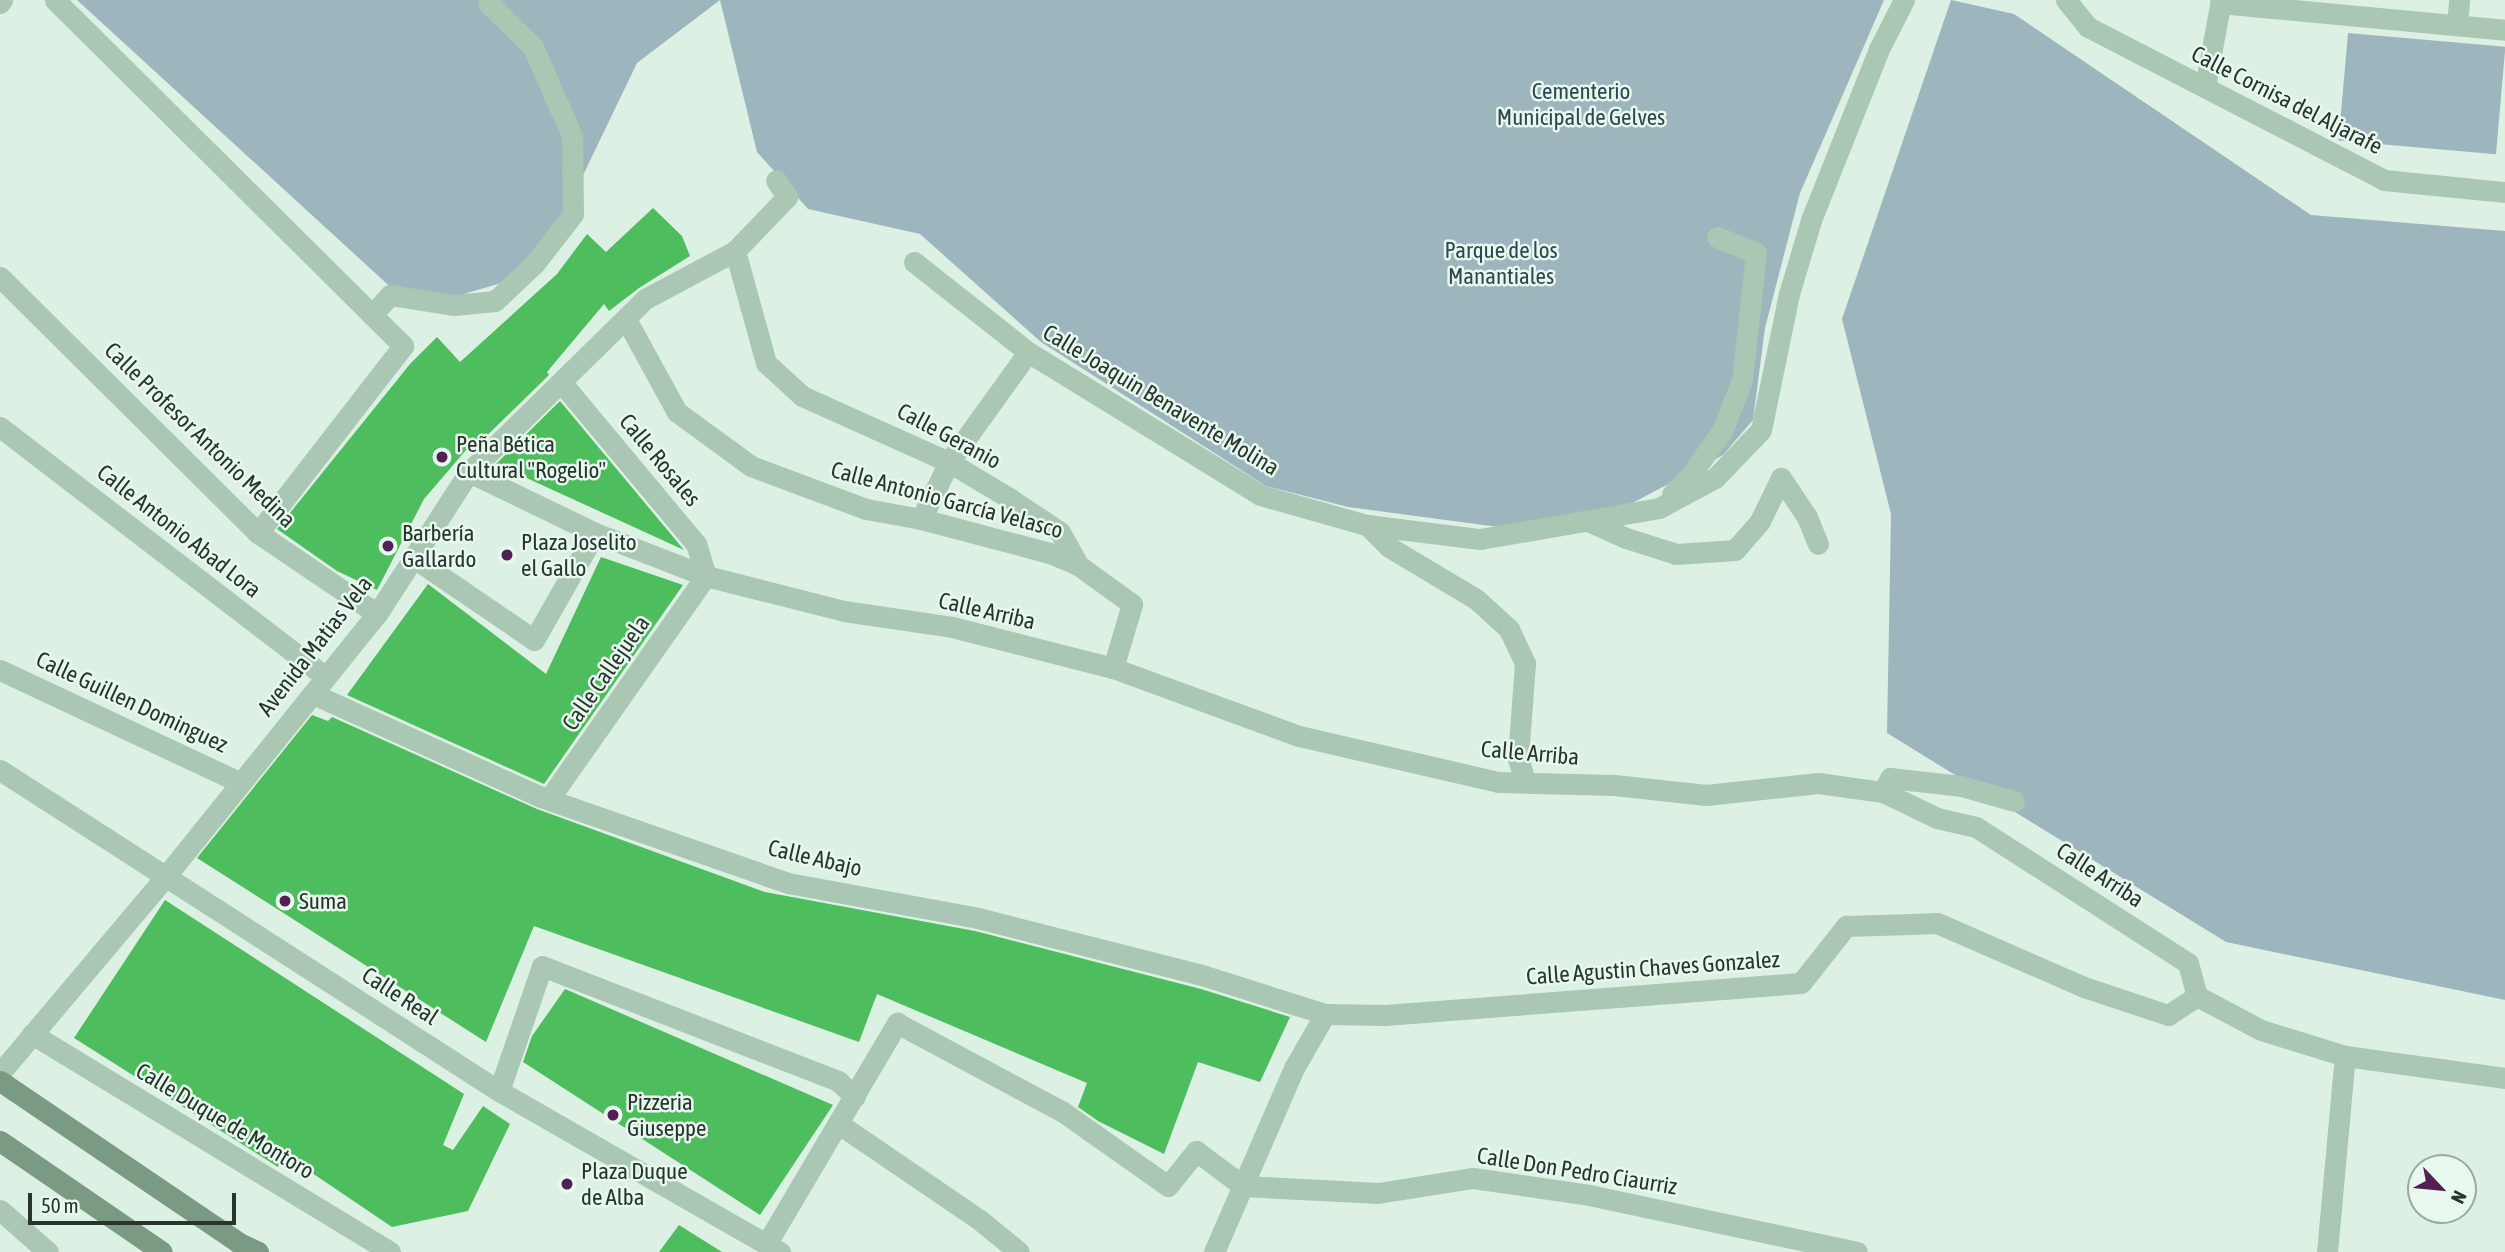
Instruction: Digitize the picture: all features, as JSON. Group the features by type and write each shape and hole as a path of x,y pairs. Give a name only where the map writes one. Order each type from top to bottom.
{"main road":[{"path":"0,1081 240,1243 258,1252"},
{"path":"0,1141 162,1252"}],"street":[{"path":"55,0 403,346 257,533"},
{"name":"Calle Joaquin Benavente Molina","path":"914,261 1028,352 1260,495 1367,525 1480,539 1590,522 1658,508 1715,478 1761,430 1789,294 1811,220 1879,49 1904,0"},
{"name":"Calle Cornisa del Aljarafe","path":"2066,0 2088,27 2384,180 2505,192"},
{"path":"2457,25 2459,0"},
{"path":"2205,87 2221,1 2505,30"},
{"path":"372,315 390,295 454,305 495,301 535,263 573,214 572,136 533,47 489,4"},
{"name":"Avenida Matias Vela","path":"0,1073 166,876 377,614 469,472 645,299 735,251 782,188"},
{"path":"1658,508 1690,476 1722,431 1742,380 1756,253 1717,237"},
{"name":"Calle Geranio","path":"735,251 766,363 802,396 949,462 1060,532 1078,565 1132,604 1113,668"},
{"name":"Calle Profesor Antonio Medina","path":"0,277 257,533 377,614"},
{"name":"Calle Antonio García Velasco","path":"626,319 677,412 751,466 866,509 921,519 1050,553 1078,565"},
{"path":"921,519 949,462 1028,352"},
{"name":"Calle Rosales","path":"562,383 696,544 706,576"},
{"name":"Calle Antonio Abad Lora","path":"0,427 326,677"},
{"name":"Calle Arriba","path":"469,472 595,533 706,576 844,611 952,627 1113,668 1299,736 1498,782 1614,785 1706,795 1818,783 1883,792 1937,818 1976,827 2188,963 2197,996"},
{"path":"1590,522 1626,538 1676,554 1735,550 1760,521 1781,478 1807,517 1818,544"},
{"path":"1367,525 1389,547 1476,599 1509,629 1525,663 1518,759 1525,781"},
{"path":"414,558 534,640 595,533"},
{"name":"Calle Callejuela","path":"549,799 706,576"},
{"name":"Calle Guillen Dominguez","path":"0,670 241,783"},
{"name":"Calle Abajo","path":"313,694 549,799 788,883 978,918 1205,976 1325,1014"},
{"name":"Calle Real","path":"0,769 499,1091 773,1248"},
{"path":"1883,792 1890,778 1961,786 2014,801"},
{"name":"Calle Agustin Chaves Gonzalez","path":"1325,1014 1385,1014 1801,983 1846,926 1937,923 2084,987 2168,1015 2197,996"},
{"path":"499,1091 542,966 838,1081 855,1097"},
{"path":"2197,996 2261,1030 2345,1056 2505,1078"},
{"path":"1214,1252 1294,1068 1325,1014"},
{"path":"773,1248 897,1023 1063,1112 1168,1185 1196,1151 1243,1186"},
{"name":"Calle Duque de Montoro","path":"32,1034 390,1252"},
{"path":"2327,1252 2345,1056"},
{"path":"839,1124 981,1221 1019,1252"},
{"name":"Calle Don Pedro Ciaurriz","path":"1243,1186 1378,1194 1473,1178 1589,1195 1846,1251"},
{"path":"0,1210 48,1252"}],"green space":[{"path":"77,0 720,0 637,63 536,273 443,300 397,293"},
{"name":"Parque de los Manantiales","path":"720,0 1884,0 1800,193 1765,328 1753,420 1723,455 1625,507 1506,528 1348,507 1266,486 1041,342 920,234 808,209 757,152"},
{"path":"1951,0 2014,14 2311,215 2505,231 2505,1000 2226,942 1887,733 1891,514 1842,319"},
{"path":"2348,33 2505,47 2496,154 2339,141"}],"building":[{"path":"653,208 682,236 690,256 639,288 609,311 604,304 547,372 549,375 470,452 466,450 424,499 377,590 337,571 277,529 410,364 437,337 460,362 557,274 587,234 606,252"},
{"path":"560,401 684,550 496,464"},
{"path":"601,557 683,585 544,784 347,695 428,584 546,674"},
{"path":"312,715 328,721 332,717 537,809 765,892 975,931 1201,989 1290,1017 1260,1082 1198,1062 1164,1154 1098,1121 1078,1107 1087,1083 877,994 859,1042 534,926 486,1042 197,858"},
{"path":"165,900 464,1094 443,1145 453,1150 483,1106 510,1124 468,1211 392,1227 284,1154 278,1167 74,1038"},
{"path":"565,989 833,1105 760,1215 523,1062 532,1036"},
{"path":"679,1225 722,1252 659,1252"}],"place":[{"name":"Peña Bética Cultural \"Rogelio\"","path":"442,457"},
{"name":"Barbería Gallardo","path":"388,546"},
{"name":"Plaza Joselito el Gallo","path":"507,555"},
{"name":"Suma","path":"285,901"},
{"name":"Pizzeria Giuseppe","path":"613,1115"},
{"name":"Plaza Duque de Alba","path":"567,1184"}],"park label":[{"name":"Cementerio Municipal de Gelves","path":"1581,104"}]}
